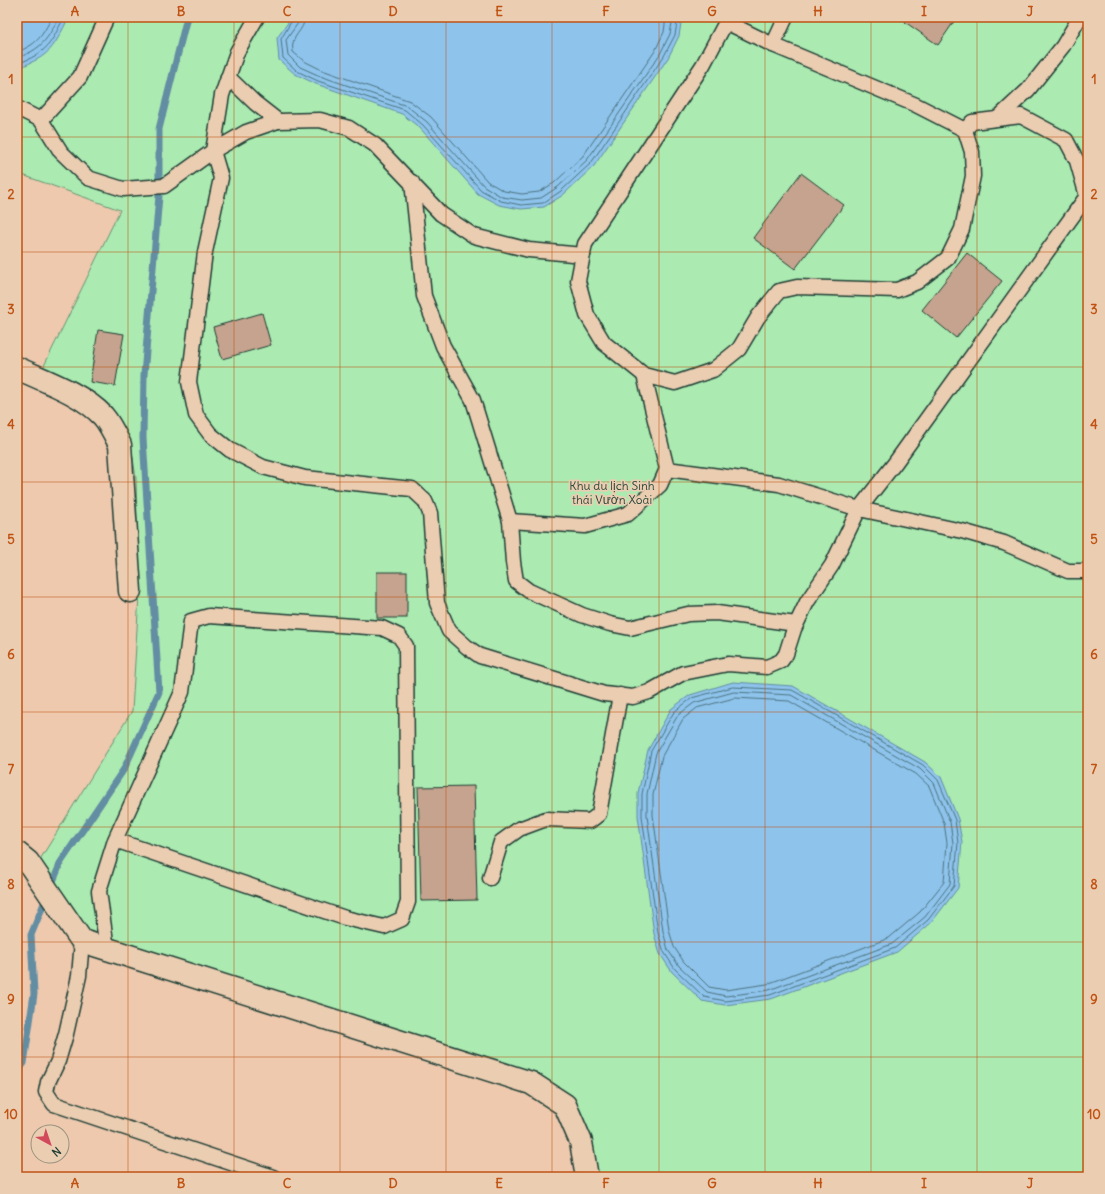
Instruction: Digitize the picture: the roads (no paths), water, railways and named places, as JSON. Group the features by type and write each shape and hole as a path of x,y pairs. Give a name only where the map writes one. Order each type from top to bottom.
{"street":[{"path":"17,368 66,391 89,405 103,416 120,445 130,591"},
{"path":"22,857 82,941 531,1083 565,1105 581,1142 587,1177"}],"lane":[{"path":"41,120 80,76 107,17"},
{"path":"257,17 237,52 222,95 213,151 221,178 205,252 189,382 196,415 210,434 230,450 263,467 305,478 412,489 425,501 430,513 437,603 450,631 480,656 604,694 632,697 649,692 683,673 728,664 767,667 781,661 786,654 796,624 807,602 832,565 859,509 895,463 1088,196 1077,161 1066,140 1021,116 999,117 972,122 965,130"},
{"path":"773,45 786,17"},
{"path":"999,117 1028,90 1063,46 1080,17"},
{"path":"725,19 773,45 916,105 965,130 972,152 973,176 962,229 948,258 917,282 897,290 797,287 779,291 758,317 740,349 713,370 675,382 644,375 604,343 587,315 578,281 585,244 703,65 725,19"},
{"path":"228,77 255,103 278,121"},
{"path":"17,108 41,120 61,152 88,178 123,189 164,186 213,151 246,132 278,121 320,120 349,128 375,145 441,214 474,236 529,250 583,255"},
{"path":"412,182 424,296 443,346 473,400 510,521 516,581 529,591 582,614 610,624 630,628 688,614 716,613 796,624"},
{"path":"510,521 585,526 628,514 660,485 667,468 644,375"},
{"path":"667,468 779,484 859,509 962,531 1004,543 1068,571 1088,571"},
{"path":"107,949 99,891 115,840 182,692 191,622 209,616 382,628 399,636 406,646 408,902 402,918 384,928 345,918 115,840"},
{"path":"490,878 501,842 519,829 546,819 590,821 599,814 620,695"},
{"path":"82,941 79,976 66,1034 58,1061 48,1082 46,1092 54,1104 273,1177"}],"water":[{"path":"17,17 69,17 55,43 45,54 38,59 18,68"},
{"path":"292,17 682,17 679,36 668,58 594,166 563,195 544,207 521,209 499,205 478,194 420,128 402,114 316,84 295,74 279,60 277,38"},
{"path":"733,682 793,686 925,762 941,777 958,819 962,842 958,888 931,923 897,952 771,999 725,1005 702,1001 672,972 660,954 654,934 638,816 638,793 648,750 671,709 690,695"}],"waterway":[{"path":"17,1072 24,1063 34,994 31,935 61,862 124,769 159,692 143,438 144,375 159,196 159,129 187,17"}],"park label":[{"name":"Khu du lịch Sinh thái Vườn Xoài","path":"612,493"}]}
